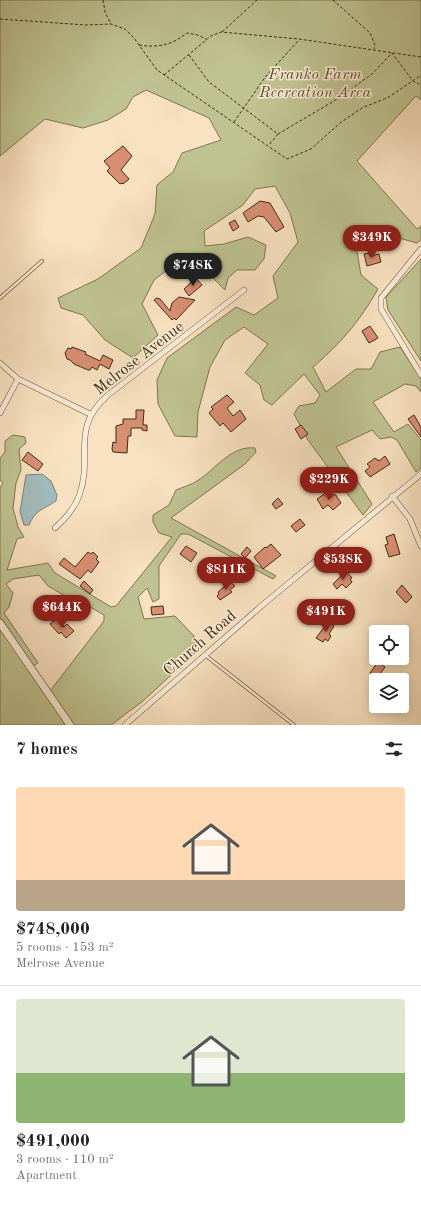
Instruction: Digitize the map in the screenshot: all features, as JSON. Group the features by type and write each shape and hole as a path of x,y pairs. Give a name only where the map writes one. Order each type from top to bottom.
{"street":[{"path":"421,250 381,298 382,309 421,374"},
{"name":"Melrose Avenue","path":"55,528 69,515 79,496 83,478 86,423 90,414 108,396 244,290"},
{"path":"0,363 18,378 90,414"},
{"path":"0,413 18,378"},
{"name":"Church Road","path":"125,725 204,654 392,496 421,474"},
{"path":"392,496 410,519 421,546"},
{"path":"0,623 70,725"}],"lane":[{"path":"0,298 42,261"},
{"path":"204,654 294,725"}],"path":[{"path":"103,0 105,12 111,24"},
{"path":"164,75 207,40 221,32 257,0"},
{"path":"333,0 370,33 375,45 373,50"},
{"path":"0,19 86,25 111,24 125,29 157,70 287,158 311,150 340,123 351,115 362,108 388,97 421,75"},
{"path":"221,32 299,39 421,57"},
{"path":"138,45 152,47 168,44 177,41 187,33 198,35 207,40"},
{"path":"234,122 266,76 299,39"},
{"path":"392,53 413,80 421,85"},
{"path":"268,146 278,134 339,98 359,84 372,74 392,53"},
{"path":"189,55 209,82 278,134"}],"green space":[{"name":"Franko Farm Recreation Area","path":"0,0 421,0 421,100 416,96 357,161 417,229 421,226 421,240 417,243 399,238 387,229 356,246 361,275 378,289 349,331 313,367 326,392 356,369 371,369 380,352 400,347 421,379 421,392 416,386 405,384 373,402 394,432 408,424 421,440 421,468 416,472 397,440 391,437 380,439 372,430 336,447 372,504 363,515 308,440 294,414 299,406 315,403 320,395 304,374 272,405 264,400 260,385 245,373 268,344 244,327 225,340 210,367 198,412 197,437 175,436 158,404 157,380 167,358 236,307 254,315 278,298 273,276 298,242 290,213 275,186 255,189 243,205 204,231 205,246 224,244 248,237 266,245 264,259 255,270 237,270 228,278 225,290 204,269 175,264 154,280 142,304 158,335 133,358 105,340 83,315 61,308 58,298 98,279 141,248 155,214 157,185 173,172 182,153 221,140 209,118 146,90 133,97 126,109 108,120 83,128 45,119 0,156"},
{"path":"421,259 421,361 388,310 386,297"},
{"path":"13,435 25,437 26,443 19,449 21,470 16,483 13,508 18,527 24,537 17,539 7,570 48,563 55,573 111,607 116,606 172,537 159,533 153,522 153,515 169,505 176,490 197,481 224,459 238,450 255,448 256,452 245,464 171,518 276,576 273,579 188,534 181,534 159,566 159,599 153,602 147,588 138,597 144,619 175,616 194,636 195,653 143,701 111,725 74,725 50,691 104,621 104,615 92,608 80,604 76,618 69,621 67,597 48,586 39,575 13,579 6,584 13,593 9,607 4,613 38,663 33,666 0,617 0,488 3,483 0,480 0,458 5,452 5,441"},
{"path":"0,627 67,725 0,725"}],"water":[{"path":"42,474 51,481 57,495 56,501 40,510 34,516 29,525 24,525 20,512 26,475"}],"building":[{"path":"123,146 132,156 121,170 129,179 123,184 120,184 107,171 110,168 104,161"},
{"path":"260,201 270,203 284,227 276,232 264,217 258,216 248,222 243,213"},
{"path":"235,220 239,227 233,231 229,223"},
{"path":"387,235 393,242 387,247 381,240"},
{"path":"369,253 370,256 379,254 381,262 367,266 364,254"},
{"path":"196,278 202,285 189,296 184,289"},
{"path":"179,297 195,300 176,320 174,318 172,320 154,300 157,298 160,299 170,311 172,303"},
{"path":"370,326 378,338 369,343 362,331"},
{"path":"72,347 86,352 85,354 100,361 103,355 113,360 109,369 100,364 97,370 92,367 88,370 74,364 67,359 65,353 68,348 71,349"},
{"path":"227,395 234,402 227,408 233,416 240,410 246,419 231,432 223,423 220,426 209,413 213,409 211,407"},
{"path":"136,410 144,410 143,425 147,425 147,431 142,430 142,428 131,428 131,436 128,436 127,453 113,452 113,442 116,443 116,426 123,424 123,419 136,419"},
{"path":"414,415 421,427 421,437 408,419"},
{"path":"301,425 308,434 301,439 295,429"},
{"path":"28,452 43,464 38,471 22,460"},
{"path":"385,456 390,464 370,477 365,471 370,467 367,464 375,458 379,461"},
{"path":"327,492 330,498 335,494 341,503 333,510 328,505 323,509 317,499"},
{"path":"278,498 283,504 276,509 272,504"},
{"path":"300,519 305,525 296,532 291,526"},
{"path":"394,534 400,554 389,557 385,545 388,544 386,537"},
{"path":"271,544 281,555 263,569 254,557 265,547 266,548"},
{"path":"186,546 197,553 191,562 180,554"},
{"path":"247,547 251,551 245,558 241,554"},
{"path":"88,552 91,554 93,552 98,557 96,559 99,562 91,573 88,570 80,579 59,564 64,558 75,567"},
{"path":"346,571 352,578 350,579 352,582 346,588 342,584 337,589 333,584"},
{"path":"84,581 93,590 90,594 80,586"},
{"path":"230,582 235,586 230,590 232,592 220,600 217,596 219,594 218,592"},
{"path":"402,585 412,597 406,603 396,592"},
{"path":"163,606 164,614 152,615 151,607"},
{"path":"56,619 64,627 67,624 74,631 66,638 61,632 59,634 50,624"},
{"path":"328,622 334,626 329,634 331,636 328,641 325,639 323,642 316,638"},
{"path":"376,665 382,665 385,667 381,673 370,673"}]}
